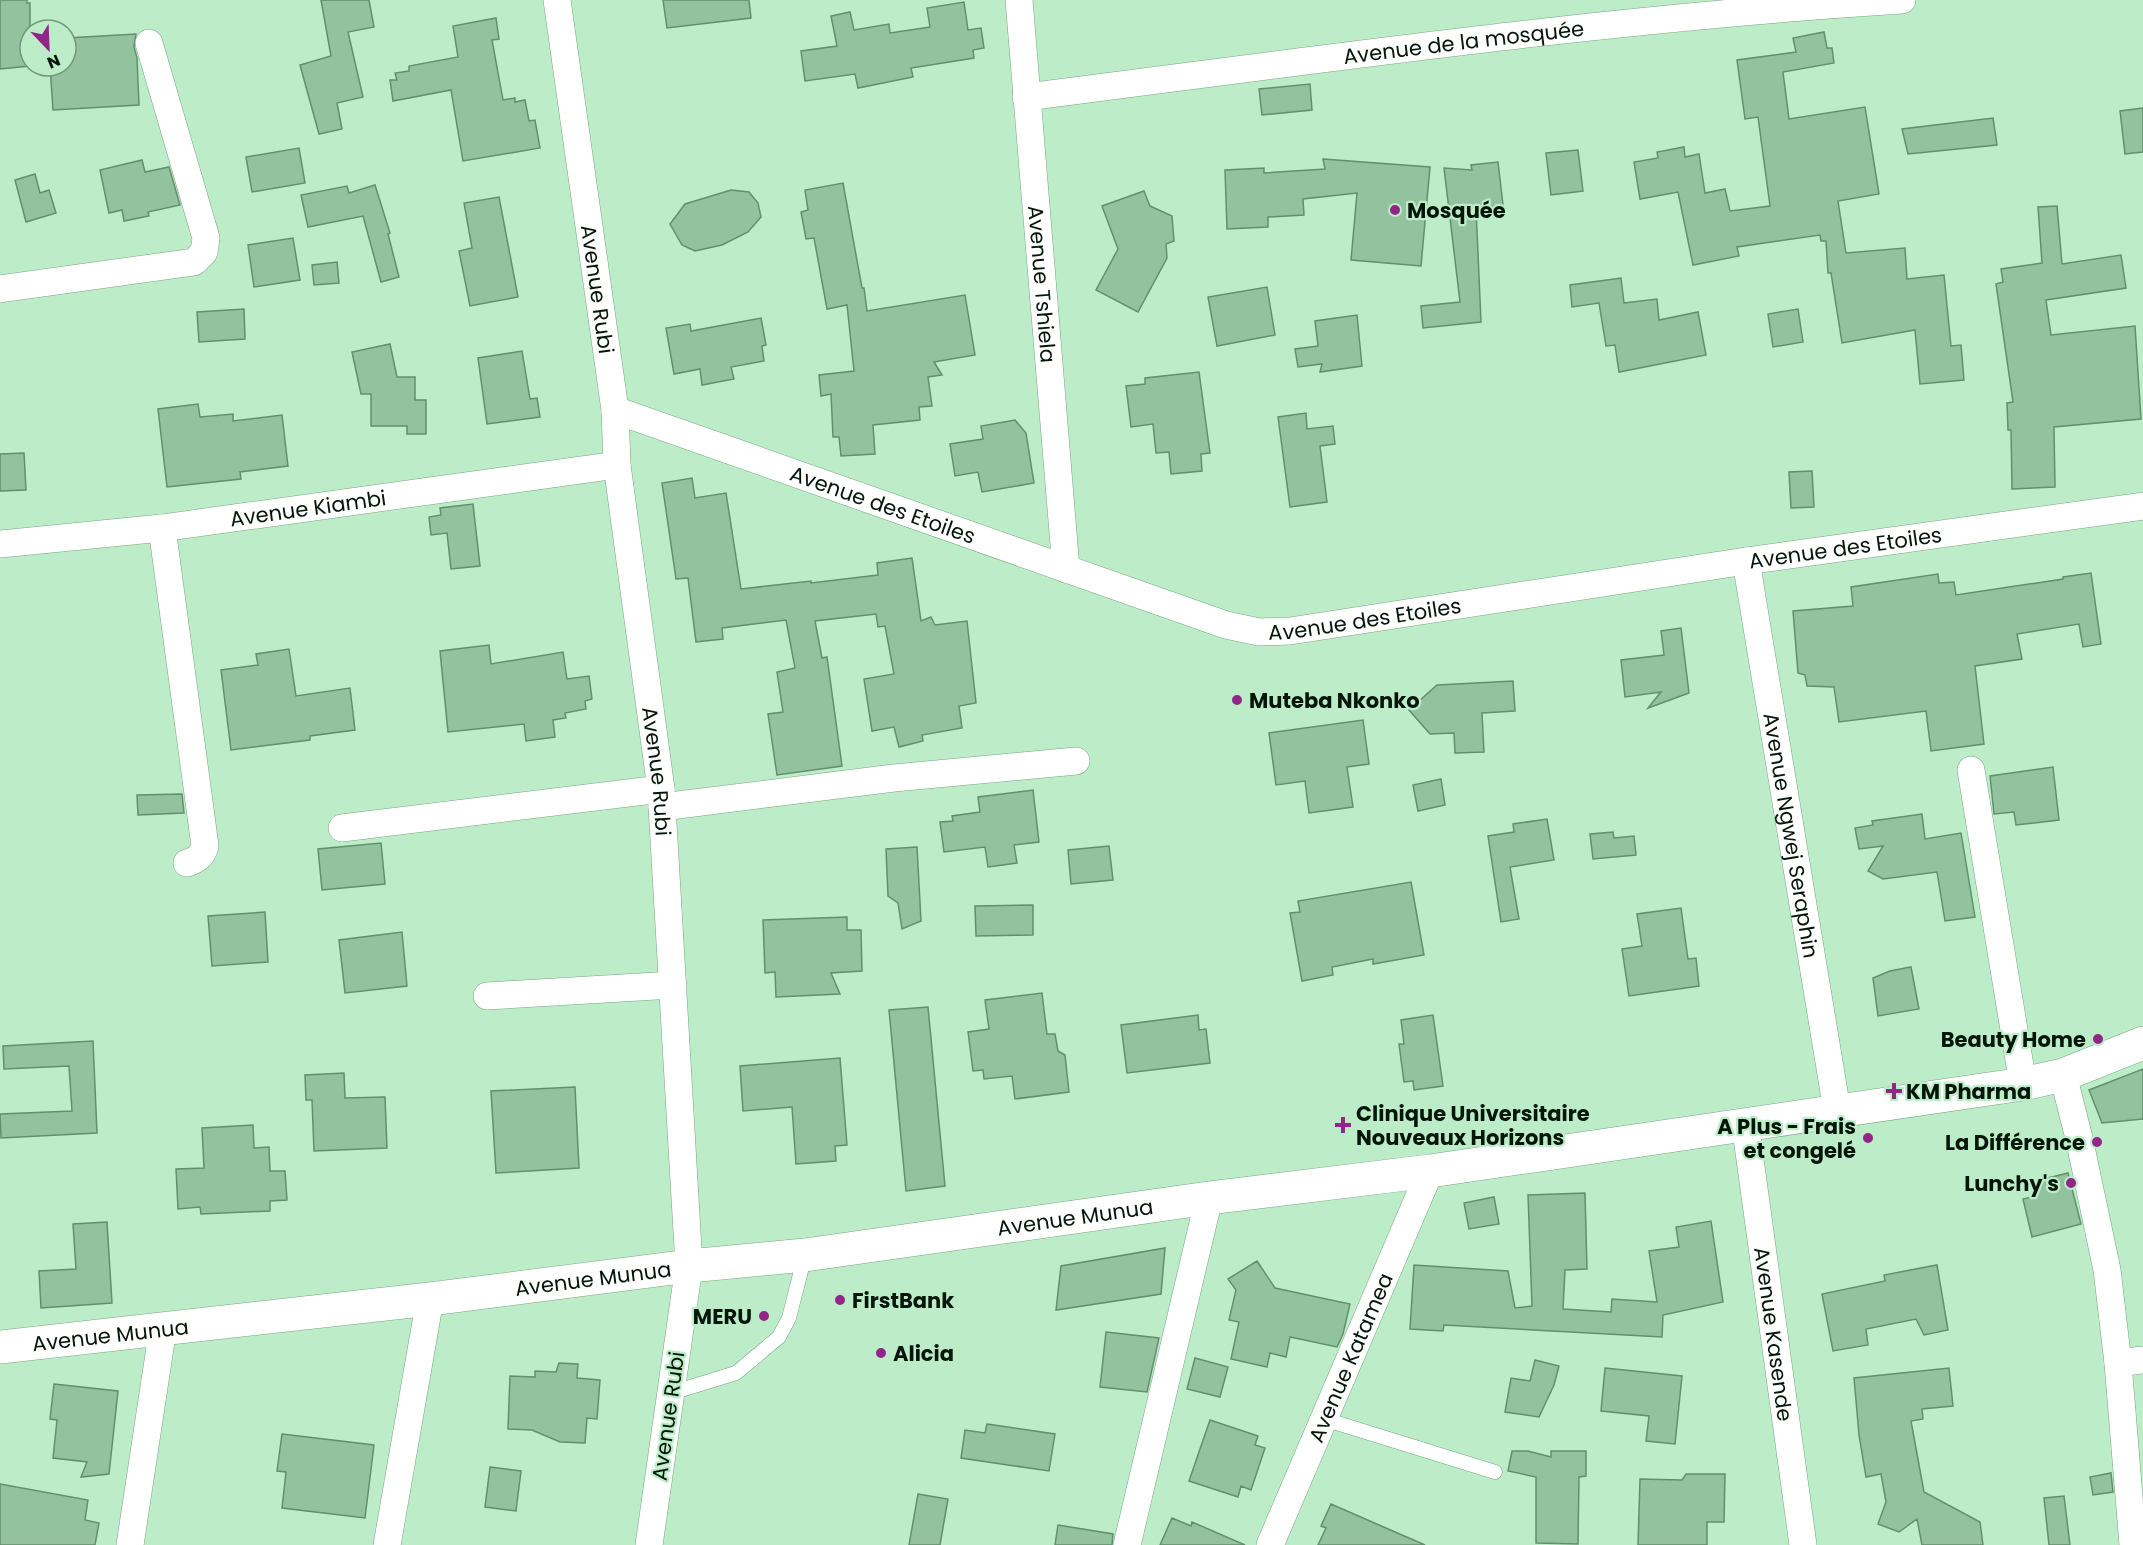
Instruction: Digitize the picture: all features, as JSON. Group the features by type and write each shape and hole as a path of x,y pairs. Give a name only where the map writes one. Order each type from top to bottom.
{"main road":[{"name":"Avenue Munua","path":"0,1347 430,1299 689,1266 805,1255 1209,1198 1430,1171 2023,1084 2064,1075 2143,1043"}],"street":[{"name":"Avenue Rubi","path":"557,0 615,410 617,465 662,798 689,1266 649,1545"},
{"name":"Avenue Tshiela","path":"1019,0 1066,569"},
{"name":"Avenue de la mosquée","path":"1026,97 1505,36 1793,7 1902,0"},
{"path":"0,289 194,262 204,252 206,238 149,43"},
{"name":"Avenue des Etoiles","path":"615,410 1226,625 1258,632 1302,629 1746,561 2143,506"},
{"name":"Avenue Kiambi","path":"0,544 162,528 617,465"},
{"path":"162,528 205,846 197,860 187,863"},
{"name":"Avenue Ngwej Seraphin","path":"1746,561 1837,1110"},
{"path":"342,828 1076,761"},
{"path":"1971,770 2023,1084"},
{"path":"487,996 673,985"},
{"path":"2064,1075 2107,1270 2131,1362 2133,1545"},
{"name":"Avenue Kasende","path":"1745,1124 1803,1545"},
{"name":"Avenue Katamea","path":"1270,1545 1430,1171"},
{"path":"1127,1545 1209,1198"},
{"path":"387,1545 430,1299"},
{"path":"130,1545 163,1328"}],"lane":[{"path":"671,1393 736,1374 779,1337 789,1318 805,1255"},
{"path":"1324,1419 1495,1472"}],"building":[{"path":"0,0 27,0 27,3 30,3 30,18 18,18 18,67 0,69"},
{"path":"321,0 369,0 374,27 348,32 363,97 337,103 342,129 319,134 300,65 331,56"},
{"path":"663,0 749,0 751,18 667,28"},
{"path":"964,2 968,30 981,28 984,48 973,50 974,58 911,68 913,77 858,88 855,74 805,81 801,51 837,46 831,16 850,12 854,30 889,24 890,33 930,27 927,8"},
{"path":"496,18 499,39 492,40 503,100 515,98 515,102 525,100 529,121 535,120 540,148 463,161 451,90 393,101 390,80 397,80 395,73 409,71 409,66 458,57 453,26"},
{"path":"1824,32 1827,48 1832,48 1834,63 1783,72 1789,119 1865,107 1879,194 1838,201 1846,253 1905,248 1907,279 1944,275 1951,346 1961,345 1964,380 1920,384 1915,330 1842,343 1831,273 1828,273 1826,241 1821,241 1820,235 1737,247 1739,256 1693,265 1678,192 1640,199 1634,162 1658,158 1657,152 1684,147 1685,157 1699,154 1705,193 1725,189 1730,211 1770,206 1758,117 1745,119 1737,60 1796,52 1793,38"},
{"path":"136,34 134,47 137,58 139,105 53,110 51,78 78,78 78,37"},
{"path":"1310,84 1312,110 1262,115 1259,89"},
{"path":"2143,108 2143,152 2125,154 2120,111"},
{"path":"1993,118 1997,145 1908,154 1902,129"},
{"path":"299,148 305,183 252,192 246,157"},
{"path":"1578,150 1583,191 1551,195 1546,153"},
{"path":"1323,159 1430,167 1421,266 1351,260 1357,193 1303,199 1304,215 1268,217 1268,227 1227,229 1225,170 1264,168 1264,173 1325,169"},
{"path":"142,160 145,172 169,167 180,205 148,212 149,216 124,221 122,210 109,213 100,170"},
{"path":"1498,162 1503,205 1476,208 1481,322 1423,328 1421,306 1460,302 1444,168 1472,170 1471,165"},
{"path":"35,174 40,193 49,190 56,213 26,222 15,180"},
{"path":"843,183 867,311 965,295 975,355 934,362 942,375 928,377 932,406 919,407 920,420 873,425 875,454 841,456 839,437 833,437 831,394 821,396 819,375 854,371 847,305 827,309 814,238 806,239 801,212 808,210 805,190"},
{"path":"375,185 390,233 388,234 399,277 381,282 363,216 308,227 301,195 347,186 349,193"},
{"path":"731,190 749,192 758,203 761,217 748,232 722,245 695,251 682,245 670,224 685,204"},
{"path":"1144,191 1150,206 1172,216 1174,241 1166,244 1167,258 1138,312 1096,290 1118,249 1102,206"},
{"path":"499,197 518,297 470,306 459,251 472,248 464,203"},
{"path":"2057,206 2062,264 2121,255 2126,288 2046,300 2051,335 2135,326 2141,419 2054,427 2055,487 2012,489 2011,430 2008,430 2007,403 2013,402 1996,284 2003,282 2001,269 2042,263 2038,207"},
{"path":"293,238 300,280 254,287 248,245"},
{"path":"337,262 339,283 314,285 312,265"},
{"path":"1621,278 1624,303 1657,299 1659,320 1698,312 1706,355 1619,372 1615,345 1606,346 1599,303 1572,307 1570,285"},
{"path":"1267,287 1275,335 1217,346 1208,297"},
{"path":"244,309 245,339 199,342 197,312"},
{"path":"1798,309 1803,342 1773,347 1768,314"},
{"path":"1357,315 1362,366 1320,372 1322,364 1298,367 1295,349 1318,346 1315,321"},
{"path":"761,318 766,345 762,346 764,361 731,367 734,379 702,385 700,369 674,374 666,328 690,324 691,331"},
{"path":"390,344 397,377 415,377 415,400 426,400 426,434 407,434 407,426 371,426 371,394 361,394 352,352"},
{"path":"522,351 530,399 537,398 540,417 487,424 478,358"},
{"path":"1199,372 1210,453 1201,454 1202,471 1171,474 1169,452 1156,453 1153,424 1131,427 1126,386 1145,384 1145,378"},
{"path":"198,404 200,417 233,414 233,421 282,415 288,466 240,472 241,479 167,487 158,409"},
{"path":"1306,413 1307,429 1333,426 1335,444 1320,446 1327,502 1290,507 1278,417"},
{"path":"1015,420 1026,433 1034,483 982,492 978,472 955,476 950,444 983,439 981,426"},
{"path":"24,453 26,490 0,491 0,454"},
{"path":"1812,471 1814,507 1791,508 1789,472"},
{"path":"692,478 695,498 726,493 741,589 878,575 877,563 912,558 921,621 931,617 935,625 967,621 976,703 959,706 962,728 922,735 923,741 899,747 894,727 872,731 864,679 894,674 885,626 878,627 876,614 815,621 822,658 827,657 842,766 777,775 768,714 783,712 777,672 795,668 786,620 722,628 723,639 696,642 688,578 676,579 662,483"},
{"path":"473,504 480,566 451,569 447,533 431,535 429,517 441,515 440,508"},
{"path":"2091,573 2101,644 2083,647 2079,624 2017,634 2022,659 1975,666 1984,744 1931,751 1926,711 1839,722 1834,687 1807,686 1805,675 1798,673 1793,611 1853,606 1851,587 1938,574 1939,583 1954,582 1956,595"},
{"path":"1681,628 1689,693 1648,708 1661,692 1625,697 1621,660 1664,655 1661,631"},
{"path":"489,645 491,664 563,652 567,679 589,676 592,699 585,701 586,709 565,713 566,718 553,720 555,737 526,741 524,724 448,732 440,651"},
{"path":"289,649 296,696 350,688 355,730 310,736 310,740 231,750 221,670 258,665 256,654"},
{"path":"1513,681 1515,711 1482,713 1484,752 1455,753 1454,733 1430,734 1409,710 1437,685"},
{"path":"1363,720 1369,764 1347,767 1353,807 1309,813 1305,781 1276,785 1269,733"},
{"path":"2053,767 2059,820 2016,825 2014,812 1994,814 1990,776"},
{"path":"1441,779 1445,805 1418,811 1413,785"},
{"path":"1033,790 1039,842 1014,845 1017,863 988,867 985,847 944,852 940,822 953,821 952,816 980,812 978,797"},
{"path":"182,794 184,813 138,815 137,795"},
{"path":"1922,814 1925,839 1961,833 1975,917 1945,921 1937,872 1883,879 1868,871 1883,846 1859,849 1855,828 1873,825 1872,821"},
{"path":"1547,819 1554,860 1510,867 1519,919 1501,922 1488,836 1514,832 1513,824"},
{"path":"1613,832 1614,838 1634,836 1636,855 1593,859 1590,834"},
{"path":"381,843 385,884 322,890 318,849"},
{"path":"1109,846 1113,880 1071,884 1068,850"},
{"path":"917,847 921,921 902,929 898,903 888,896 886,849"},
{"path":"1411,882 1424,955 1373,964 1373,959 1332,967 1333,975 1302,981 1290,913 1300,912 1298,901"},
{"path":"1033,905 1033,935 976,936 975,906"},
{"path":"1681,908 1688,959 1696,958 1699,986 1629,996 1622,949 1642,946 1637,914"},
{"path":"265,912 268,962 212,966 208,916"},
{"path":"847,917 847,930 861,930 862,971 831,973 840,994 776,997 775,972 765,973 763,920"},
{"path":"402,932 407,986 345,993 339,940"},
{"path":"1911,967 1919,1009 1878,1016 1873,978 1890,971"},
{"path":"1042,993 1047,1034 1055,1034 1058,1051 1065,1055 1069,1092 1015,1099 1012,1076 984,1079 983,1070 973,1071 968,1032 989,1029 985,1000"},
{"path":"928,1007 945,1186 906,1191 889,1010"},
{"path":"1198,1015 1199,1030 1206,1029 1210,1063 1127,1073 1121,1025"},
{"path":"1433,1015 1443,1086 1414,1090 1413,1081 1404,1082 1399,1044 1404,1044 1401,1020"},
{"path":"93,1041 97,1133 1,1138 0,1114 72,1111 69,1066 4,1069 3,1046"},
{"path":"840,1058 847,1145 835,1146 836,1161 796,1164 792,1107 743,1111 740,1066"},
{"path":"2143,1069 2143,1119 2102,1123 2089,1090"},
{"path":"344,1073 345,1098 385,1097 387,1148 314,1151 312,1100 306,1100 305,1075"},
{"path":"575,1087 579,1168 496,1173 491,1091"},
{"path":"253,1125 254,1148 269,1147 270,1171 285,1171 287,1200 270,1201 270,1211 201,1214 200,1207 178,1209 176,1169 204,1168 202,1128"},
{"path":"2068,1173 2081,1224 2032,1237 2023,1199 2036,1196 2032,1182"},
{"path":"1585,1193 1587,1269 1565,1270 1563,1309 1611,1312 1612,1299 1657,1302 1649,1251 1679,1247 1676,1227 1711,1221 1723,1302 1663,1315 1662,1337 1444,1325 1443,1331 1410,1329 1414,1265 1508,1271 1515,1308 1532,1306 1528,1195"},
{"path":"1494,1197 1499,1224 1469,1229 1464,1203"},
{"path":"107,1222 112,1303 41,1308 39,1271 76,1269 73,1224"},
{"path":"1165,1248 1161,1294 1056,1310 1061,1266"},
{"path":"1257,1261 1275,1288 1350,1304 1343,1334 1337,1347 1290,1337 1286,1357 1270,1353 1267,1367 1231,1359 1239,1322 1229,1320 1236,1290 1228,1279"},
{"path":"1937,1265 1948,1330 1924,1335 1916,1319 1866,1329 1868,1345 1833,1351 1822,1294 1885,1281 1884,1275"},
{"path":"1106,1332 1159,1338 1147,1392 1100,1387"},
{"path":"1195,1358 1228,1367 1220,1397 1187,1389"},
{"path":"1535,1360 1559,1366 1554,1385 1539,1417 1505,1412 1511,1378 1530,1381"},
{"path":"559,1363 578,1364 577,1378 600,1380 597,1419 587,1418 585,1443 560,1442 532,1430 508,1429 510,1376 535,1377 535,1371 556,1372"},
{"path":"1605,1368 1682,1376 1675,1444 1646,1441 1649,1416 1601,1411"},
{"path":"1949,1368 1953,1406 1922,1409 1923,1419 1911,1421 1924,1492 1980,1522 1983,1545 1922,1545 1917,1519 1899,1532 1878,1524 1886,1502 1881,1474 1866,1477 1859,1435 1854,1378"},
{"path":"54,1384 118,1391 109,1474 81,1477 87,1462 53,1458 57,1420 50,1419"},
{"path":"1210,1420 1258,1436 1255,1445 1265,1448 1251,1490 1241,1486 1238,1497 1189,1481"},
{"path":"987,1424 1055,1434 1049,1471 961,1458 965,1430 985,1433"},
{"path":"282,1434 374,1445 365,1518 282,1508 286,1472 277,1471"},
{"path":"1512,1451 1528,1451 1551,1457 1551,1451 1586,1451 1586,1476 1579,1477 1578,1544 1536,1543 1536,1477 1508,1471"},
{"path":"490,1467 521,1471 516,1511 485,1507"},
{"path":"2111,1473 2113,1492 2093,1495 2090,1477"},
{"path":"1686,1474 1725,1474 1724,1522 1707,1522 1707,1545 1638,1545 1640,1479 1682,1480"},
{"path":"0,1484 88,1500 85,1520 99,1523 95,1545 0,1545"},
{"path":"918,1494 948,1499 940,1545 909,1545"},
{"path":"2064,1496 2070,1545 2049,1545 2044,1498"},
{"path":"1331,1504 1425,1545 1318,1545 1326,1528 1321,1526"},
{"path":"1172,1518 1191,1526 1192,1522 1245,1545 1160,1545"},
{"path":"1058,1525 1113,1534 1112,1545 1055,1545"}],"place":[{"name":"Mosquée","path":"1395,210"},
{"name":"Muteba Nkonko","path":"1237,700"},
{"name":"Beauty Home","path":"2098,1039"},
{"name":"KM Pharma","path":"1894,1091"},
{"name":"Clinique Universitaire Nouveaux Horizons","path":"1343,1125"},
{"name":"A Plus - Frais et congelé","path":"1868,1138"},
{"name":"La Différence","path":"2097,1142"},
{"name":"Lunchy's","path":"2071,1183"},
{"name":"FirstBank","path":"840,1300"},
{"name":"MERU","path":"764,1316"},
{"name":"Alicia","path":"881,1353"}]}
